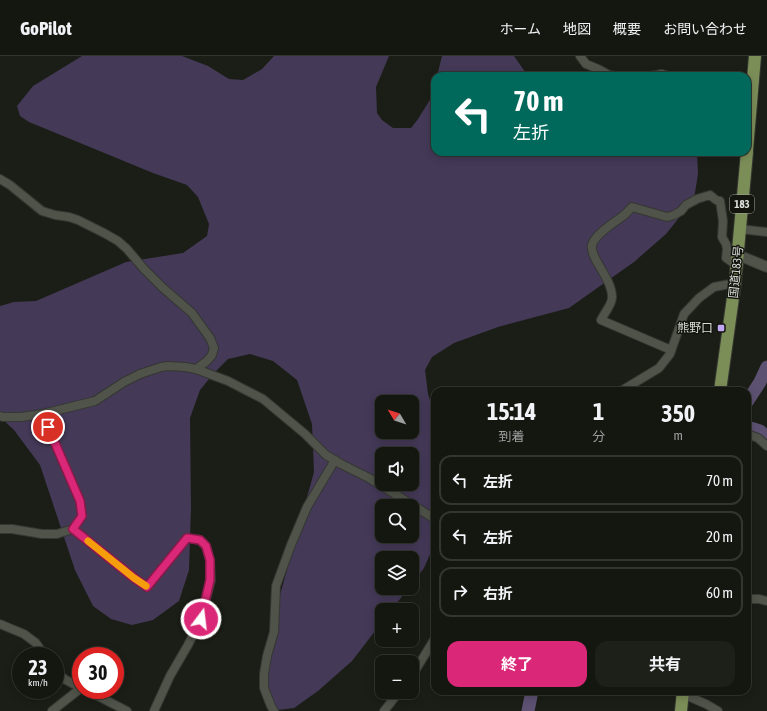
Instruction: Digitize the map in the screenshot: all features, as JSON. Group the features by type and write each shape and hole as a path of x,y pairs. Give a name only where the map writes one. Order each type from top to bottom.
{"highway":[{"name":"国道183号","path":"751,77 756,56"},
{"name":"国道183号","path":"721,387 735,283 747,156"},
{"path":"681,711 683,695"}],"street":[{"path":"580,56 586,64 604,72"},
{"path":"0,179 10,185 42,211 78,220 104,232 127,249 149,273 192,314 210,338 214,348 212,355 207,361 196,369"},
{"path":"671,350 601,320 612,300 611,289 605,275 593,255 592,245 595,239 604,230 625,215 632,207 667,217 681,211 686,205 697,199 710,195 716,200 720,201 723,221 722,237 727,249 726,258 767,267"},
{"path":"740,229 767,232"},
{"path":"628,387 659,368 670,354 684,314 699,298 714,287 735,283"},
{"path":"0,416 20,417 42,414 95,401 124,382 140,374 161,367 168,366 196,369 228,381 263,399 305,434 326,454 341,464 369,478 431,517"},
{"path":"0,528 42,534 57,534 73,529 82,516 80,501 42,414"},
{"path":"751,435 758,438 767,446"},
{"path":"274,711 264,688 264,674 267,656 274,632 276,586 307,507 335,460"},
{"path":"73,529 147,587 187,538 200,540 206,546 210,560 210,580 201,619 170,676 154,711"},
{"path":"751,599 759,598 767,600"},
{"path":"0,624 24,634 39,647"},
{"path":"419,665 431,645"},
{"path":"52,711 81,688 64,678"},
{"path":"687,695 718,711"},
{"path":"104,699 127,711"},
{"path":"384,711 393,699"}],"shaded area":[{"path":"82,56 182,56 208,66 229,79 243,80 262,69 274,56 389,56 376,87 377,113 382,120 393,128 411,128 431,98 431,156 697,156 698,174 694,199 666,234 634,262 569,308 498,327 454,343 432,357 425,370 428,394 431,403 431,552 424,568 419,575 419,551 375,551 375,595 403,595 397,603 375,603 375,631 352,661 318,691 294,708 278,710 265,704 260,688 269,635 314,472 312,424 297,380 273,361 250,354 228,359 214,373 200,390 190,418 191,507 189,570 179,601 153,620 132,625 111,619 93,606 75,570 40,465 14,430 0,417 0,306 14,302 36,301 126,262 183,253 207,236 209,224 198,197 187,185 153,173 29,122 20,116 17,106 33,86"},
{"path":"442,56 514,56 525,72 438,72"}],"waterway":[{"path":"751,396 767,367"},
{"path":"751,428 760,431 767,437"},
{"path":"528,711 531,695"}],"slow traffic":[{"path":"88,541 146,586"}],"place":[{"name":"熊野口","path":"721,328"}],"route":[{"path":"48,427 80,501 82,516 73,529 134,578 147,587 187,538 200,540 206,546 210,560 210,580 201,619"}]}
